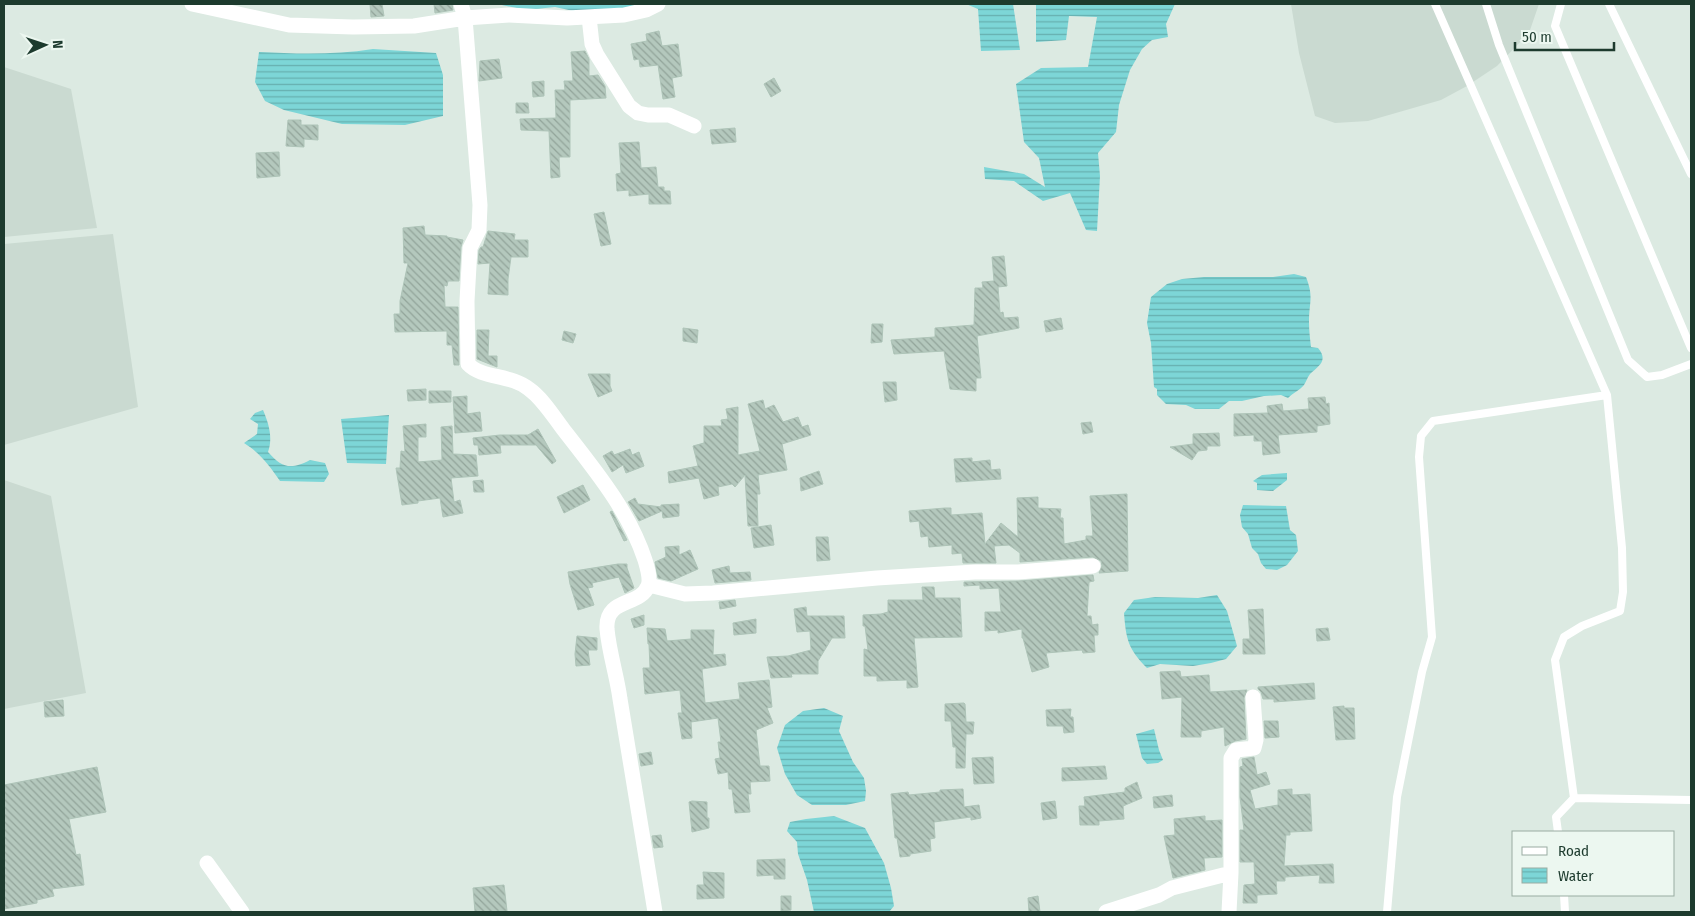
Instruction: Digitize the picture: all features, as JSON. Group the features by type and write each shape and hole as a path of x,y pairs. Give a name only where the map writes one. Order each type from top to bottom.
{"street":[{"path":"192,4 289,25 314,27 414,26 463,11 567,18 624,15 646,10 658,4"},
{"path":"463,11 480,205 479,230 470,248 467,301 468,364 474,370 512,379 530,389 606,486 627,518 642,552 648,570 649,585 642,594 611,611 607,619 607,629 655,912"},
{"path":"590,17 592,44 629,106 638,113 668,115 694,126"},
{"path":"649,585 685,594 713,593 876,578 975,572 1018,572 1093,566"},
{"path":"1229,912 1231,758 1236,750 1254,748 1256,740 1253,696"},
{"path":"208,863 242,912"},
{"path":"1106,912 1159,895 1172,888 1231,873"}],"lane":[{"path":"1435,4 1606,395 1622,548 1623,592 1620,611 1582,626 1564,638 1555,660 1574,798"},
{"path":"1486,4 1499,45 1628,360 1646,377 1662,375 1691,364"},
{"path":"1560,4 1555,26 1691,348"},
{"path":"1609,4 1691,174"},
{"path":"1387,912 1397,797 1422,672 1432,637 1419,457 1422,436 1432,422 1606,395"},
{"path":"1558,831 1556,817 1574,798 1691,800"},
{"path":"1564,896 1565,912"}],"shaded area":[{"path":"1291,4 1539,4 1529,33 1497,66 1467,86 1441,100 1368,121 1335,123 1315,116 1299,53"},
{"path":"4,67 71,89 97,228 4,237"},
{"path":"113,234 138,407 4,445 4,244"},
{"path":"4,480 51,496 86,693 4,709"}],"water":[{"path":"497,4 643,4 631,8 578,12 555,7 526,10"},
{"path":"966,4 1013,4 1020,50 981,51 978,9"},
{"path":"1036,4 1175,4 1166,24 1168,37 1152,40 1142,49 1130,70 1119,105 1116,132 1098,153 1100,176 1097,231 1086,230 1070,193 1043,201 1014,181 985,179 984,167 1024,174 1045,187 1039,158 1024,142 1016,84 1041,68 1088,67 1097,17 1069,16 1066,40 1036,42"},
{"path":"373,49 436,53 443,75 443,116 405,125 342,124 284,110 265,101 255,82 259,52 316,54"},
{"path":"1294,274 1306,277 1310,295 1309,322 1311,347 1318,348 1323,356 1319,366 1310,374 1301,388 1288,398 1281,395 1229,401 1219,409 1195,409 1186,405 1166,404 1157,395 1157,389 1154,387 1151,343 1147,323 1151,297 1167,284 1182,279 1204,277 1273,277"},
{"path":"263,410 270,431 268,452 287,466 297,465 310,460 325,463 329,474 324,482 280,481 264,460 244,443 257,434 258,424 250,419 255,413"},
{"path":"389,415 386,464 347,463 341,419"},
{"path":"1287,473 1287,480 1273,491 1257,490 1257,483 1253,481 1262,475"},
{"path":"1243,505 1286,506 1290,530 1296,535 1298,551 1287,565 1277,570 1266,569 1261,563 1258,554 1252,548 1248,534 1242,527 1240,515"},
{"path":"1217,595 1227,611 1237,646 1226,659 1193,666 1160,664 1147,668 1132,649 1126,630 1124,613 1134,600 1155,597 1198,598"},
{"path":"824,708 843,716 839,731 853,762 864,778 865,801 846,805 812,805 797,795 785,774 777,748 785,725 803,711"},
{"path":"1154,729 1163,760 1158,763 1147,764 1142,758 1136,734"},
{"path":"834,816 865,828 884,863 894,906 889,912 814,912 807,880 798,854 797,842 787,831 790,822"}],"building":[{"path":"370,4 382,4 384,16 371,17"},
{"path":"434,4 452,4 453,10 435,13"},
{"path":"659,31 662,46 678,44 682,76 672,78 675,97 663,99 658,65 640,67 639,59 634,60 631,44 647,41 646,34"},
{"path":"585,51 589,59 589,76 598,75 605,86 606,98 570,100 570,157 559,157 560,177 551,178 549,131 521,130 520,119 556,118 555,90 565,90 564,81 573,81 571,52"},
{"path":"499,59 502,78 479,81 480,61"},
{"path":"774,78 781,91 771,97 764,84"},
{"path":"544,81 544,96 533,97 532,82"},
{"path":"516,103 528,103 529,113 516,113"},
{"path":"288,120 301,120 301,125 318,125 318,140 304,139 304,147 286,146"},
{"path":"735,128 736,142 712,144 710,130"},
{"path":"639,142 641,168 656,167 658,187 664,187 664,191 670,191 671,204 649,204 649,194 629,196 629,190 617,191 616,174 621,173 619,143"},
{"path":"279,152 280,176 257,178 256,153"},
{"path":"604,212 611,244 601,246 594,214"},
{"path":"424,226 425,235 447,236 463,240 459,281 448,281 447,286 444,285 445,307 458,307 459,365 454,365 452,345 447,345 447,331 395,332 394,314 400,314 400,301 408,263 404,263 403,228"},
{"path":"488,231 515,234 514,240 528,240 528,257 511,257 508,295 488,294 490,263 478,264 479,250 483,247"},
{"path":"1004,256 1007,286 998,287 1000,313 1003,312 1004,318 1018,317 1019,328 977,336 981,378 976,378 976,391 950,389 944,351 894,354 891,340 935,337 935,328 974,325 975,288 983,288 982,282 994,281 992,257"},
{"path":"1061,318 1063,329 1046,332 1044,321"},
{"path":"872,324 883,324 882,342 871,343"},
{"path":"683,328 698,330 697,343 683,341"},
{"path":"477,330 489,330 488,356 497,356 497,367 477,359"},
{"path":"564,331 576,334 573,343 562,340"},
{"path":"588,374 610,374 612,391 598,397"},
{"path":"883,382 896,382 897,400 885,402"},
{"path":"426,389 426,400 408,401 407,390"},
{"path":"429,391 451,391 451,402 429,403"},
{"path":"467,396 467,414 480,412 482,431 455,433 453,397"},
{"path":"1325,397 1326,404 1329,403 1330,424 1317,426 1317,432 1278,435 1280,453 1263,455 1262,441 1254,441 1254,435 1234,436 1234,414 1268,413 1267,406 1282,404 1283,411 1309,409 1308,398"},
{"path":"763,400 765,409 774,405 783,422 798,417 802,427 808,425 811,435 782,444 787,470 758,475 760,494 757,494 758,526 748,526 745,475 735,487 732,484 718,487 719,495 704,499 699,478 669,483 668,472 698,466 693,446 704,443 704,426 722,426 721,420 728,419 726,409 738,407 738,455 760,451 748,404"},
{"path":"1091,422 1093,432 1083,434 1081,423"},
{"path":"426,424 426,437 418,437 418,462 442,460 441,427 452,426 453,454 476,455 478,476 451,478 454,502 460,500 463,513 443,517 440,498 402,505 396,468 400,468 401,451 405,452 403,426"},
{"path":"538,429 556,461 552,464 536,445 500,445 501,453 479,455 478,445 474,445 473,438 500,435 528,435"},
{"path":"1219,433 1220,446 1207,446 1207,450 1198,451 1192,460 1170,447 1193,444 1193,434"},
{"path":"630,449 632,455 639,452 644,466 626,473 623,465 612,472 603,456 612,451 614,455"},
{"path":"972,458 972,462 990,460 991,470 1000,469 1001,479 956,482 954,459"},
{"path":"819,471 823,484 801,491 800,478"},
{"path":"483,480 484,492 474,492 473,481"},
{"path":"583,485 590,500 564,513 557,497"},
{"path":"1127,494 1128,571 1099,573 1102,566 1101,561 1093,557 1020,562 1020,553 1009,545 994,546 996,563 963,563 962,553 952,554 952,545 929,547 928,536 921,537 919,521 910,522 909,511 951,508 951,515 982,513 985,544 1001,523 1018,537 1017,498 1038,497 1038,508 1061,509 1060,518 1063,518 1064,544 1086,540 1086,536 1093,536 1090,496"},
{"path":"635,498 638,504 661,507 661,505 679,504 679,516 663,518 662,511 639,521 628,502"},
{"path":"612,511 627,540 624,541 610,512"},
{"path":"771,525 774,545 754,548 751,528"},
{"path":"816,537 828,537 830,560 817,561"},
{"path":"679,546 679,555 690,550 698,569 671,581 658,578 655,562 666,557 665,547"},
{"path":"627,564 634,588 625,593 619,577 592,583 593,587 588,588 594,605 578,610 568,572"},
{"path":"729,566 730,573 750,572 751,580 715,583 712,570"},
{"path":"1093,575 1094,581 1089,582 1087,616 1091,616 1092,625 1098,624 1098,635 1094,635 1095,652 1083,653 1082,650 1046,653 1049,667 1032,672 1022,638 1022,629 998,633 998,630 985,631 985,612 1001,612 999,588 980,589 980,585 964,586 964,582 1019,581"},
{"path":"922,587 934,587 935,598 960,598 962,637 914,638 918,687 907,688 907,680 877,681 877,676 864,676 864,649 868,650 865,626 863,626 863,615 888,612 888,600 923,600"},
{"path":"735,600 736,606 720,609 719,602"},
{"path":"806,607 807,616 844,616 845,638 832,638 818,661 818,674 791,674 792,677 771,678 767,657 788,656 811,650 810,631 797,632 794,609"},
{"path":"1263,609 1265,654 1243,654 1243,639 1250,639 1248,610"},
{"path":"644,615 644,625 634,628 631,619"},
{"path":"756,619 756,633 734,635 733,623"},
{"path":"647,628 665,629 667,641 691,639 691,630 714,630 713,655 725,654 726,665 702,669 705,703 740,699 738,683 769,680 772,707 767,708 773,723 756,730 760,766 769,766 770,781 750,782 751,794 748,794 750,812 735,813 732,789 729,789 728,772 718,774 715,759 720,758 718,742 721,742 718,718 691,722 692,738 682,739 678,713 682,713 680,690 645,694 643,668 650,668"},
{"path":"1328,628 1330,640 1317,641 1316,629"},
{"path":"577,636 597,638 597,650 588,650 590,665 576,666"},
{"path":"1180,671 1181,677 1209,675 1210,692 1247,690 1244,698 1246,739 1235,741 1225,746 1224,727 1201,731 1201,737 1181,737 1182,697 1162,699 1160,672"},
{"path":"1314,683 1315,699 1274,702 1274,699 1263,699 1258,689 1258,687"},
{"path":"63,700 64,716 45,717 44,702"},
{"path":"964,703 966,722 974,722 973,734 966,734 965,768 956,768 956,747 953,747 951,721 945,721 945,704"},
{"path":"1344,706 1344,708 1354,708 1355,739 1336,740 1333,707"},
{"path":"1071,709 1070,717 1073,717 1074,732 1064,733 1063,726 1047,726 1046,710"},
{"path":"1264,721 1278,721 1279,737 1265,738"},
{"path":"651,752 653,764 641,766 639,754"},
{"path":"993,757 994,783 974,784 972,758"},
{"path":"1254,757 1257,775 1266,772 1270,784 1250,790 1255,809 1278,805 1278,790 1292,789 1292,795 1310,794 1312,831 1290,832 1290,835 1286,835 1284,866 1333,864 1334,883 1319,883 1320,875 1285,877 1285,881 1276,881 1277,894 1257,895 1257,903 1243,903 1244,885 1255,884 1254,862 1240,862 1240,830 1244,830 1240,797 1240,767 1243,766 1242,759"},
{"path":"1105,766 1107,779 1062,781 1062,768"},
{"path":"97,767 106,812 69,819 76,855 80,854 84,885 52,889 54,896 37,900 37,903 4,909 4,785"},
{"path":"1137,782 1142,798 1123,806 1124,819 1099,821 1099,825 1080,825 1079,806 1085,806 1084,797 1125,792 1125,788"},
{"path":"963,789 964,807 979,805 981,818 971,820 971,817 934,822 935,838 930,839 931,851 900,857 897,838 895,838 891,794 908,792 909,795 940,792 940,790"},
{"path":"1172,795 1173,806 1154,808 1153,797"},
{"path":"1055,801 1057,818 1043,820 1041,803"},
{"path":"689,802 707,802 709,828 692,832"},
{"path":"1205,816 1205,821 1222,820 1222,857 1204,858 1205,870 1173,878 1164,836 1175,835 1174,819"},
{"path":"661,835 663,847 654,848 652,836"},
{"path":"785,859 785,879 774,879 774,875 757,876 757,860"},
{"path":"703,872 724,873 724,898 697,899 697,885 704,885"},
{"path":"504,885 507,911 475,912 473,888"},
{"path":"781,896 791,896 791,910 781,911"},
{"path":"1038,896 1040,912 1029,912 1028,898"}]}
